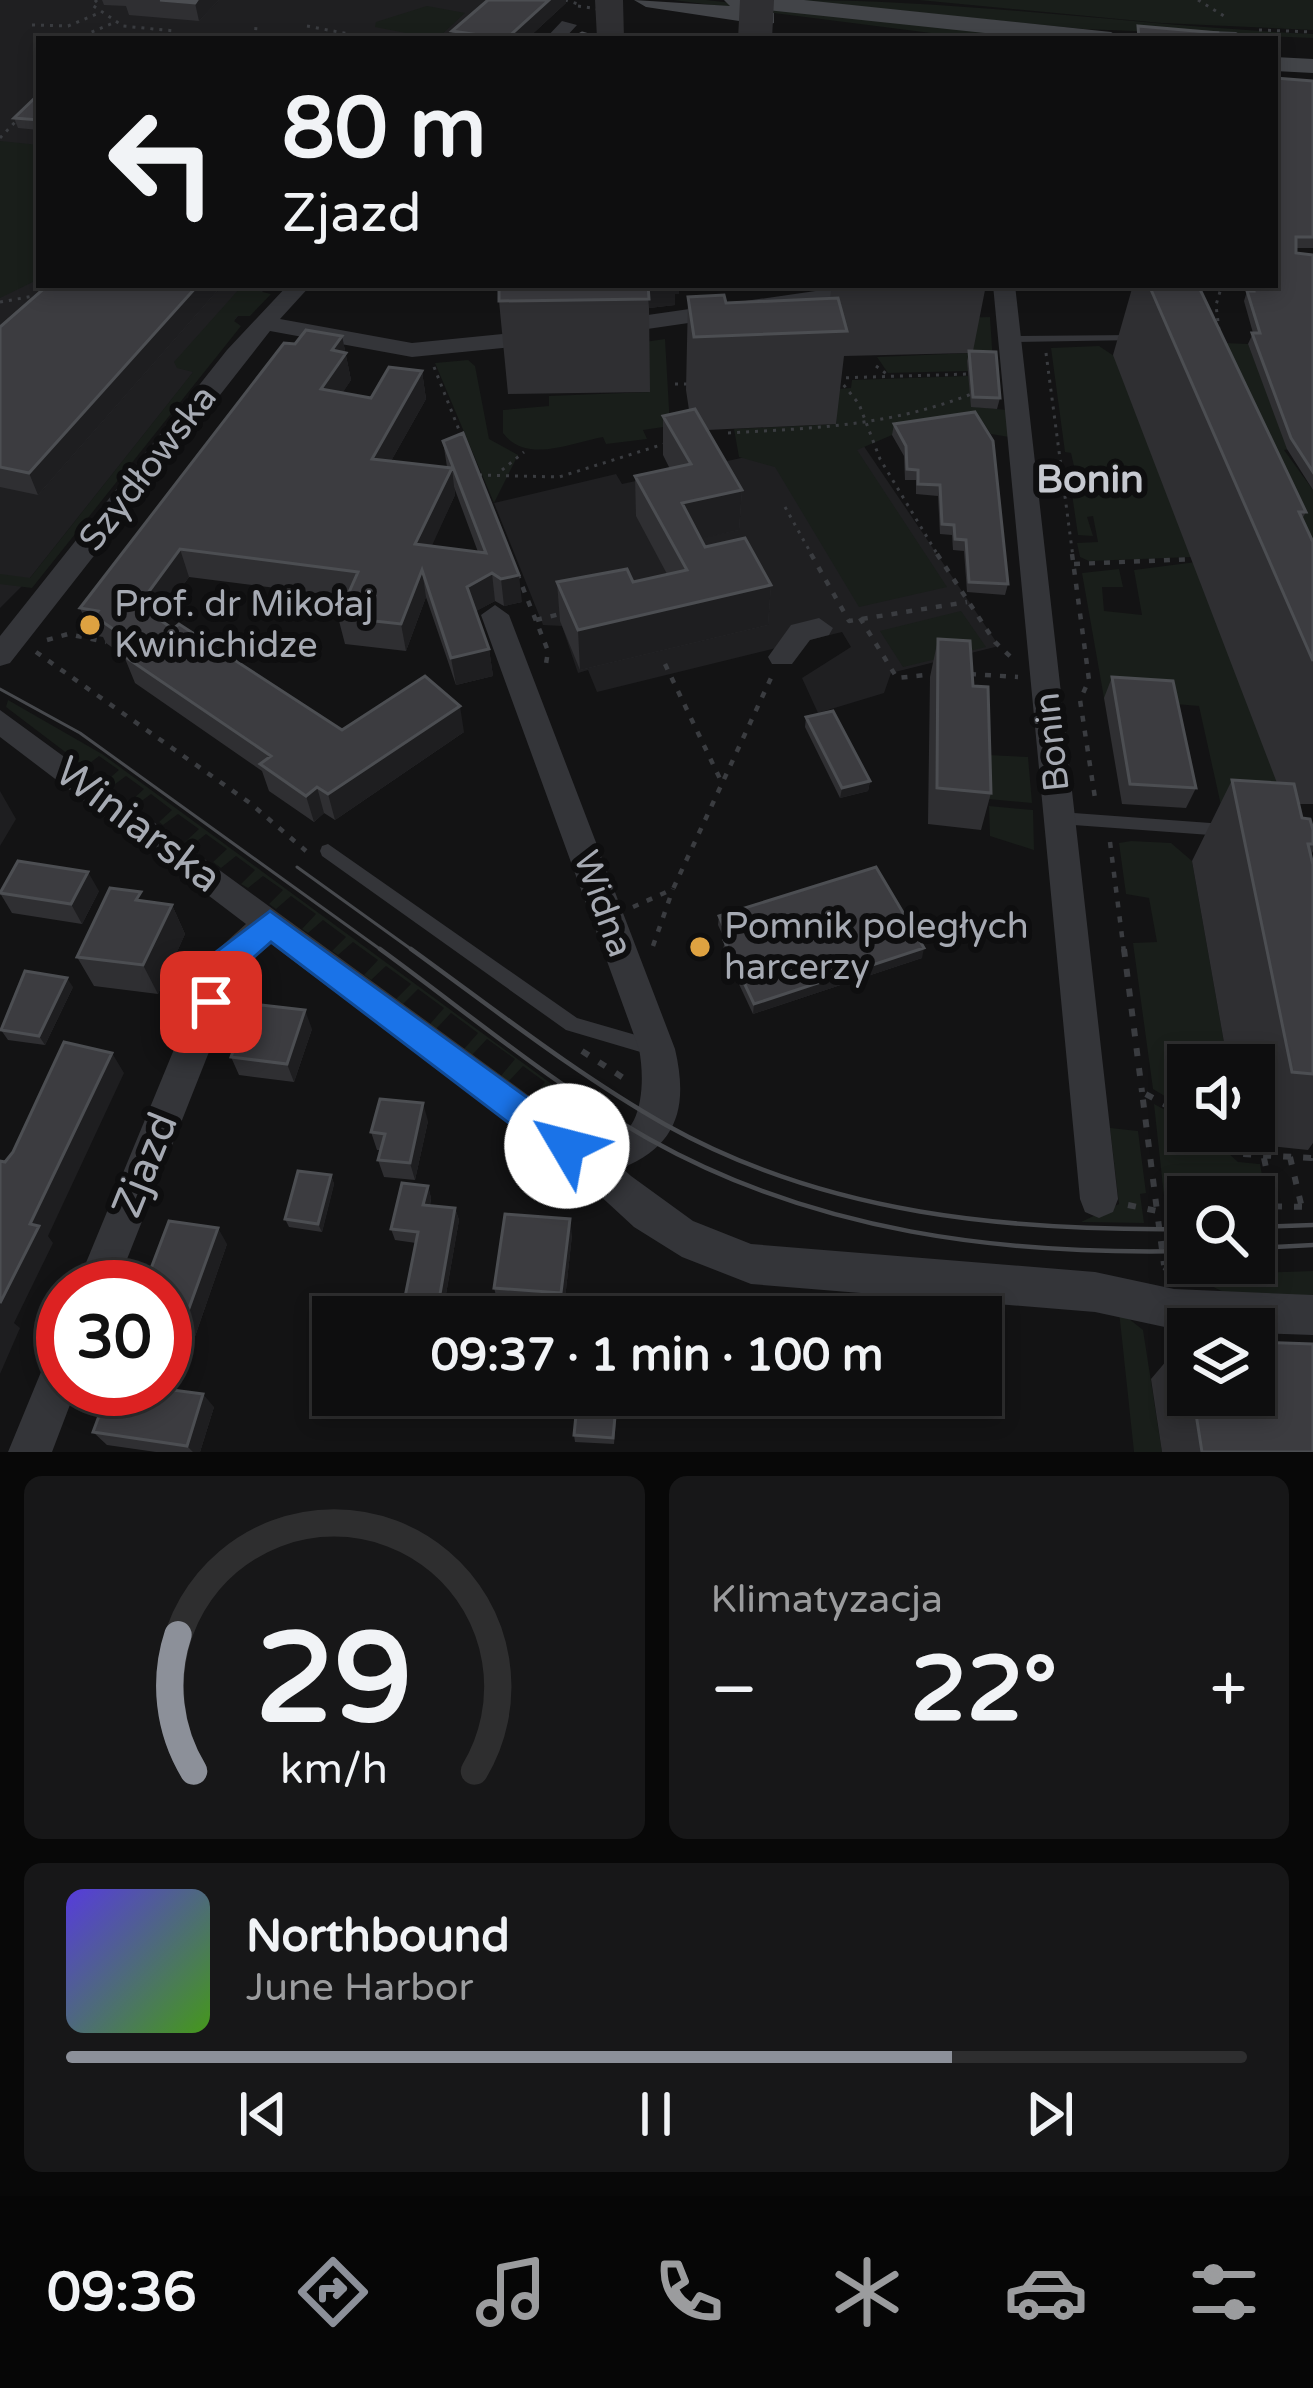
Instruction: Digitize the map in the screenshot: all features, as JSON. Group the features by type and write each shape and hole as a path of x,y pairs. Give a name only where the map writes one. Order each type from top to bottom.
{"main road":[{"path":"646,0 923,36"},
{"path":"736,0 1070,36"},
{"path":"1015,32 1141,36"},
{"path":"1278,40 1313,40"},
{"path":"1278,49 1313,51"},
{"path":"1278,64 1313,66"}],"street":[{"path":"557,36 568,25"},
{"name":"Szydłowska","path":"0,656 263,323 297,288"},
{"path":"597,321 863,288"},
{"name":"Bonin","path":"1005,288 1011,339 1008,394 1060,818 1099,1198"},
{"path":"263,323 366,345 430,350 557,335"},
{"name":"Widna","path":"495,615 657,1049 666,1084 664,1102"},
{"path":"779,663 800,632 819,628"},
{"name":"Winiarska","path":"0,721 567,1146 592,1157 607,1180 677,1236 709,1253 751,1264 1137,1299 1174,1309 1313,1316"},
{"name":"Zjazd","path":"107,1260 227,962 270,924"},
{"path":"592,1157 636,1145 664,1102"},
{"path":"30,1452 44,1416"}],"lane":[{"path":"1011,339 1143,338"},
{"path":"1060,818 1248,832"},
{"path":"321,857 572,1024 657,1049"}],"path":[{"path":"97,0 92,5 114,23 176,31"},
{"path":"32,25 68,26 99,13"},
{"path":"80,36 114,23"},
{"path":"68,26 76,36"},
{"path":"255,36 256,26"},
{"path":"307,26 349,34"},
{"path":"0,137 26,111"},
{"path":"1221,288 1216,304 1221,341"},
{"path":"0,302 40,295"},
{"path":"1045,344 1089,680 1080,700 1096,800 1104,807"},
{"path":"430,350 468,451"},
{"path":"876,365 888,375"},
{"path":"832,368 869,425 894,483 952,570 967,602 994,642 1029,678 967,674"},
{"path":"728,433 869,425 934,409 970,392 1008,394 999,376 828,379"},
{"path":"675,384 694,384"},
{"path":"473,463 478,475 502,470 532,478 567,476 681,437"},
{"path":"502,470 524,452"},
{"path":"785,507 849,620 967,602"},
{"path":"512,558 548,651 545,668"},
{"path":"1074,564 1195,559"},
{"path":"952,570 961,563"},
{"path":"536,620 566,613"},
{"path":"860,618 897,678 947,673"},
{"path":"73,635 106,642"},
{"path":"31,648 321,857"},
{"path":"642,963 779,663"},
{"path":"665,664 722,783"},
{"path":"1127,837 1109,836 1164,1267"},
{"path":"1097,849 1111,850"},
{"path":"608,918 673,889"},
{"path":"565,1040 664,1102"},
{"path":"1142,1092 1167,1106"},
{"path":"1238,1152 1311,1158 1313,1149"},
{"path":"1263,1155 1268,1176"},
{"path":"1290,1157 1301,1204"},
{"path":"1275,1205 1313,1208"},
{"path":"1157,1211 1167,1210"}],"shaded area":[{"path":"0,0 551,0 529,36 36,36 36,288 266,288 238,316 30,578 0,608"},
{"path":"673,0 1027,36 931,33"},
{"path":"794,0 989,9 1313,34 1313,38 1083,29"},
{"path":"919,0 1313,0 1313,30 1161,23"},
{"path":"427,6 465,13 440,36 375,27 376,22"},
{"path":"0,141 36,145 36,280 0,298"},
{"path":"240,288 271,294 250,316 237,316 234,321 241,326 32,588 0,584 0,574 30,578 193,372 177,368 174,362"},
{"path":"990,317 993,363 968,371 888,373 877,357 971,353 930,319"},
{"path":"665,339 670,426 643,430 647,439 606,444 603,437 536,449 524,448 503,433 503,410 549,406 549,396 649,392 624,345"},
{"path":"1224,343 1248,344 1289,449 1284,450 1313,490 1313,578"},
{"path":"1099,346 1114,356 1191,557 1089,561 1080,557 1077,543 1098,542 1093,516 1087,517 1093,536 1078,535 1068,467 1074,466 1071,453 1065,452 1051,348"},
{"path":"468,360 475,366 489,439 518,455 494,503 435,363"},
{"path":"968,376 977,407 1007,410 1009,437 991,434 982,421 892,435 857,450 947,587 859,607 775,467 739,457 734,429 836,424 837,389 851,388 852,380"},
{"path":"855,433 999,646 891,673 884,693 818,713 802,678 851,647 842,632 597,692 588,670 578,673 562,626 543,625 494,503 616,474 622,484"},
{"path":"1196,562 1281,783 1222,810 1199,706 1104,698 1082,573 1119,569 1123,587 1102,587 1104,611 1142,615 1134,570"},
{"path":"961,611 986,647 903,667 880,631"},
{"path":"8,700 102,754 591,1113 625,1132 599,1137 564,1123 531,1099 545,1082 523,1066 508,1082 500,1077 515,1059 487,1039 472,1055 464,1049 478,1033 451,1013 436,1029 430,1024 444,1008 418,989 403,1004 396,999 411,984 386,966 371,980 364,975 378,960 353,942 338,955 332,951 346,937 323,920 308,933 302,929 316,914 291,896 276,909 269,904 283,890 263,876 248,888 241,884 255,870 236,856 221,868 213,862 227,849 206,834 191,846 185,842 199,829 178,814 163,825 159,822 172,810 151,794 136,805 131,801 144,789 126,776 111,787 105,782 119,770 99,756 85,767 6,707"},
{"path":"988,755 1028,757 1032,803 988,799"},
{"path":"989,806 1033,810 1034,850 990,836"},
{"path":"1119,843 1171,843 1192,861 1224,1044 1167,1044 1167,1097 1153,1089 1133,943 1157,942 1149,898 1126,894"},
{"path":"1154,1104 1167,1111 1167,1152 1227,1152 1238,1162 1260,1164 1262,1176 1167,1176 1164,1196"},
{"path":"1110,1128 1138,1131 1146,1193 1140,1194 1144,1223 1081,1222 1119,1204"},
{"path":"1313,1271 1313,1306 1241,1301 1208,1284 1275,1284 1275,1272"},
{"path":"1119,1311 1143,1330 1162,1452 1134,1452"}],"building":[{"path":"488,0 549,0 509,36 452,31"},
{"path":"1138,26 1218,36 1139,36"},
{"path":"1278,78 1313,81 1313,237 1296,237 1296,253 1313,255 1313,472 1291,438 1252,333 1260,333 1247,291 1278,288"},
{"path":"36,97 36,120 14,118"},
{"path":"45,288 195,288 29,473 0,467 0,327"},
{"path":"499,288 648,288 649,299 499,301"},
{"path":"1150,288 1199,288 1306,512 1299,512 1313,542 1313,661"},
{"path":"724,295 726,303 838,298 847,331 694,337 688,297"},
{"path":"306,330 342,336 332,350 346,353 321,389 371,398 389,367 422,371 372,459 452,468 415,544 486,553 443,441 463,433 519,575 501,579 492,573 467,587 489,649 451,658 422,570 401,624 338,617 358,572 180,549 139,605 173,629 179,624 342,730 425,676 460,706 328,794 317,787 306,796 260,764 271,756 124,656 138,646 94,616 98,611 80,608 284,343 295,344"},
{"path":"969,351 996,352 1000,398 973,397"},
{"path":"695,409 742,490 682,503 705,547 745,538 771,585 578,630 557,582 627,569 633,582 687,570 635,476 691,464 663,416"},
{"path":"975,412 993,441 1008,584 969,582 966,540 955,539 954,525 942,524 940,485 918,484 918,470 907,469 906,446 894,424"},
{"path":"938,639 970,641 973,686 988,687 991,793 937,788"},
{"path":"1112,677 1173,681 1196,788 1130,784"},
{"path":"833,711 870,781 842,788 806,717"},
{"path":"1232,780 1294,784 1302,818 1310,819 1313,1074 1292,1072"},
{"path":"18,861 88,872 71,904 0,893"},
{"path":"876,867 924,948 754,1004 724,940 729,939 719,916"},
{"path":"110,888 141,892 136,900 172,905 143,965 77,957"},
{"path":"25,971 67,978 39,1036 1,1030"},
{"path":"261,1005 305,1010 287,1064 231,1057 246,1015 257,1017"},
{"path":"64,1042 112,1053 30,1224 39,1226 0,1303 0,1161 5,1162 13,1152"},
{"path":"380,1099 423,1103 410,1163 378,1160 385,1134 371,1132"},
{"path":"298,1171 331,1175 318,1224 285,1219"},
{"path":"402,1183 428,1186 423,1205 455,1208 440,1296 405,1296 418,1232 391,1229"},
{"path":"505,1214 570,1219 561,1293 494,1288"},
{"path":"169,1221 218,1228 192,1300 192,1260 154,1260"},
{"path":"1275,1343 1313,1344 1313,1452 1202,1452 1196,1416 1275,1416"},
{"path":"192,1393 203,1394 187,1446 93,1432 99,1416 192,1416"},
{"path":"576,1416 615,1416 613,1438 574,1435"}],"tram line":[{"path":"0,689 80,733 384,952"},
{"path":"297,867 415,952"},
{"path":"380,949 613,1118 712,1171 777,1196 843,1216 979,1242 1167,1251"},
{"path":"411,949 633,1105 727,1155 790,1180 920,1212 986,1221 1167,1229"},
{"path":"1275,1226 1313,1225"},
{"path":"1275,1247 1313,1245"}],"place":[{"name":"Prof. dr Mikołaj Kwinichidze","path":"90,625"},
{"name":"Pomnik poległych harcerzy","path":"700,947"}],"district":[{"name":"Bonin","path":"1090,479"}],"route":[{"path":"211,1002 227,962 270,924 567,1146"}]}
